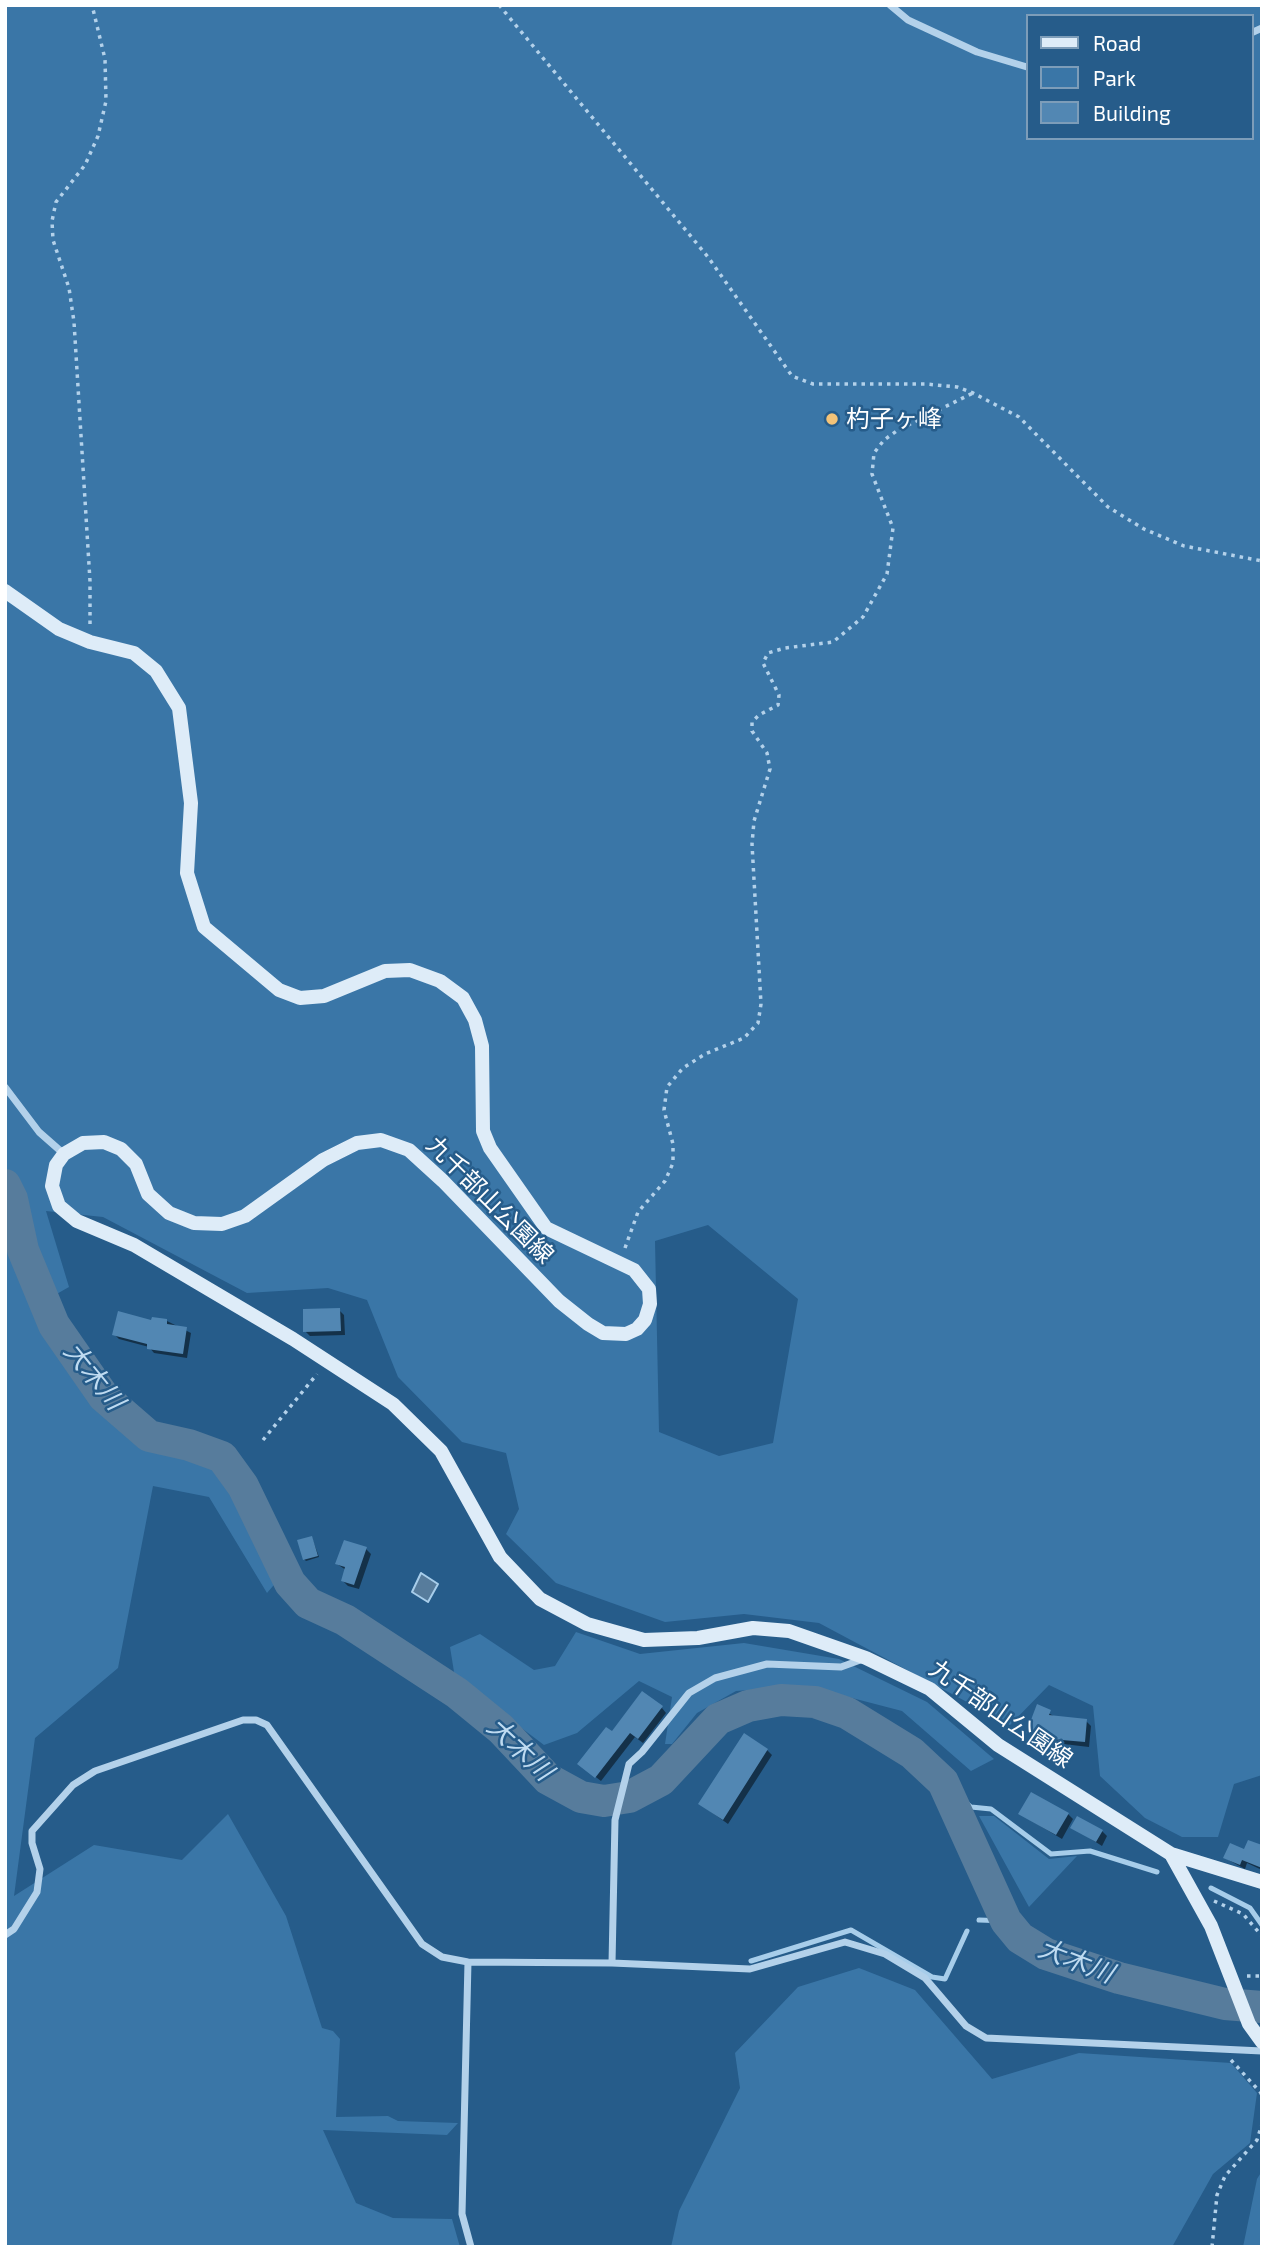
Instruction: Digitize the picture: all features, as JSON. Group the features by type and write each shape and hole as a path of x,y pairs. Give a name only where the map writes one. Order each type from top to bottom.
{"main road":[{"name":"九千部山公園線","path":"5,591 59,629 90,642 134,653 156,671 179,708 191,803 187,873 204,927 279,990 300,998 324,996 385,971 410,970 440,981 463,998 475,1020 482,1046 483,1131 490,1148 546,1228 620,1264 642,1278 649,1289 650,1304 645,1321 637,1329 626,1334 603,1333 559,1301 443,1181 409,1150 381,1140 357,1143 323,1160 245,1216 222,1224 194,1223 169,1213 148,1194 136,1164 121,1149 104,1142 83,1143 64,1154 56,1165 52,1186 59,1206 77,1221 134,1245 293,1339 393,1404 441,1451 500,1557 540,1599 587,1624 643,1640 698,1638 753,1628 789,1631 866,1658 930,1689 998,1745 1171,1854 1262,1882"},
{"path":"1171,1854 1198,1903 1249,2024 1262,2042"}],"street":[{"path":"890,5 908,20 977,52 1026,67"},
{"path":"5,1087 39,1132 64,1154"},
{"path":"612,1963 615,1820 623,1777 629,1764 642,1752 689,1693 715,1678 767,1664 841,1667 866,1658"},
{"path":"5,1935 14,1929 37,1892 40,1869 32,1843 32,1831 73,1785 95,1770 243,1720 257,1720 267,1725 422,1944 442,1957 468,1962 612,1963 750,1969 845,1942 885,1955 925,1979 966,2026 986,2038 1262,2051"},
{"path":"468,1962 462,2214 471,2247"}],"path":[{"path":"90,642 90,581 75,322 69,288 53,240 52,221 56,202 85,165 98,136 106,101 105,59 92,5"},
{"path":"499,5 708,257 792,376 813,384 926,383 957,387 974,393 1019,417 1108,507 1144,529 1184,546 1262,561"},
{"path":"620,1264 638,1212 665,1181 673,1163 673,1144 664,1110 667,1087 683,1068 705,1054 744,1038 758,1023 761,1004 752,844 754,821 770,769 767,752 752,731 752,722 778,705 779,695 763,663 768,653 833,642 863,617 887,574 894,528 872,474 874,453 884,440 898,430 974,393"},
{"path":"263,1440 319,1376 311,1369"},
{"path":"1198,1903 1214,1901 1243,1914 1262,1936"},
{"path":"1223,2051 1261,2092 1262,2098"},
{"path":"1212,2247 1217,2195 1225,2176 1257,2140 1262,2124"}],"green space":[{"path":"5,5 1262,5 1262,1775 1234,1784 1218,1837 1182,1837 1145,1818 1100,1776 1093,1706 1049,1685 1010,1725 819,1623 744,1614 665,1622 556,1583 506,1534 519,1509 506,1453 462,1442 398,1377 367,1300 328,1288 247,1293 103,1217 46,1211 69,1287 39,1304 89,1401 135,1440 219,1467 284,1573 267,1593 209,1497 153,1486 118,1668 35,1738 14,1896 94,1845 182,1860 228,1814 286,1916 322,2028 333,2031 340,2039 336,2117 388,2116 398,2121 458,2123 447,2135 323,2130 356,2203 393,2218 452,2219 460,2247 5,2247","holes":["708,1225 798,1299 773,1443 719,1456 659,1432 655,1241"]},
{"path":"576,1632 640,1654 744,1643 839,1659 927,1702 994,1759 971,1771 902,1711 806,1686 736,1691 697,1713 672,1744 665,1744 672,1697 639,1681 577,1733 544,1745 455,1678 450,1647 480,1634 534,1670 555,1666"},
{"path":"979,1816 994,1816 1049,1859 1077,1856 1029,1907"},
{"path":"859,1968 915,1990 992,2079 1079,2053 1231,2063 1257,2093 1250,2143 1213,2174 1172,2247 671,2247 679,2211 740,2088 735,2053 798,1987"},
{"path":"1262,2171 1262,2247 1243,2247 1257,2179"}],"shaded area":[{"path":"421,1573 438,1584 428,1602 412,1592"}],"building":[{"path":"340,1308 341,1331 303,1332 303,1309"},
{"path":"118,1311 151,1320 152,1317 167,1319 167,1324 187,1327 183,1354 147,1349 147,1344 112,1335"},
{"path":"312,1536 318,1556 303,1560 297,1540"},
{"path":"344,1540 367,1547 354,1585 341,1581 345,1567 335,1564"},
{"path":"642,1691 663,1706 638,1739 630,1733 595,1778 577,1764 606,1727 612,1731"},
{"path":"1037,1704 1051,1710 1049,1715 1087,1719 1085,1742 1039,1738 1026,1733"},
{"path":"744,1733 768,1749 723,1820 698,1804"},
{"path":"1031,1792 1069,1813 1056,1835 1018,1814"},
{"path":"1077,1816 1103,1830 1096,1842 1070,1828"},
{"path":"1248,1840 1262,1845 1262,1868 1242,1860 1240,1865 1223,1858 1230,1843 1244,1849"}],"waterway":[{"name":"大木川","path":"5,1185 12,1199 23,1250 54,1325 104,1397 149,1436 189,1445 222,1457 243,1486 290,1583 308,1603 345,1620 457,1693 501,1729 548,1779 581,1797 604,1801 629,1797 661,1780 718,1719 748,1706 781,1700 815,1702 847,1713 912,1753 943,1782 1006,1921 1020,1938 1046,1954 1119,1978 1225,2004 1262,2007"},
{"path":"943,1782 971,1807 991,1809 1051,1854 1090,1851 1157,1872"},
{"path":"1211,1888 1250,1908 1262,1925"},
{"path":"979,1920 1006,1921"},
{"path":"751,1961 851,1930 932,1977 945,1979 967,1931"}],"place":[{"name":"杓子ヶ峰","path":"832,419"}]}
